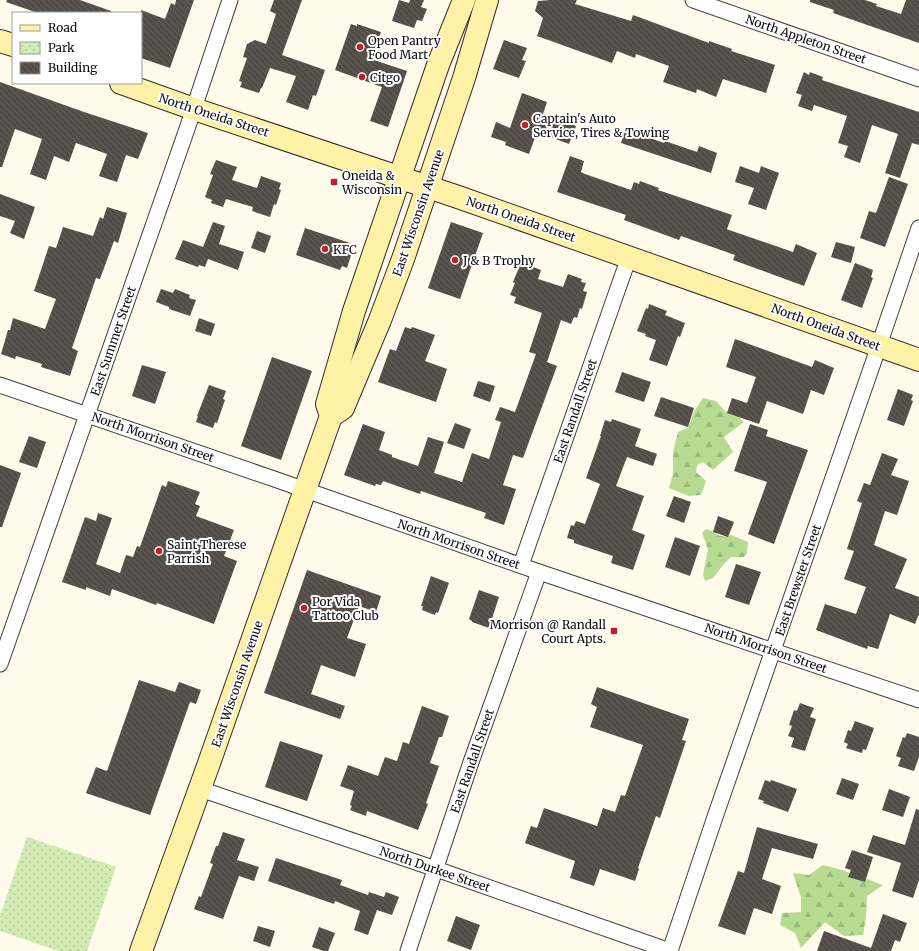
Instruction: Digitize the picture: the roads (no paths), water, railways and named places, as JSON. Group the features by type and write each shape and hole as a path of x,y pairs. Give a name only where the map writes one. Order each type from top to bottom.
{"main road":[{"name":"East Wisconsin Avenue","path":"331,416 327,404 354,311 438,65 464,0"},
{"name":"East Wisconsin Avenue","path":"141,951 200,789 331,416 343,408 387,302 464,78 487,0"},
{"path":"0,41 12,45"},
{"name":"North Oneida Street","path":"124,84 194,109 427,186 919,360"}],"street":[{"name":"East Summer Street","path":"0,664 194,109 230,0"},
{"name":"North Appleton Street","path":"693,0 919,79"},
{"name":"East Brewster Street","path":"670,951 919,228"},
{"name":"East Randall Street","path":"521,565 629,257"},
{"name":"North Morrison Street","path":"0,385 539,572 919,700"},
{"name":"East Randall Street","path":"408,951 471,762 539,572"},
{"name":"North Durkee Street","path":"200,789 436,869 670,951"}],"place":[{"name":"Open Pantry Food Mart","path":"360,47"},
{"name":"Citgo","path":"362,77"},
{"name":"Captain's Auto Service, Tires & Towing","path":"525,125"},
{"name":"Oneida & Wisconsin","path":"334,182"},
{"name":"KFC","path":"325,249"},
{"name":"J & B Trophy","path":"455,260"},
{"name":"Saint Therese Parrish","path":"159,551"},
{"name":"Por Vida Tattoo Club","path":"304,608"},
{"name":"Morrison @ Randall Court Apts.","path":"614,631"}]}
